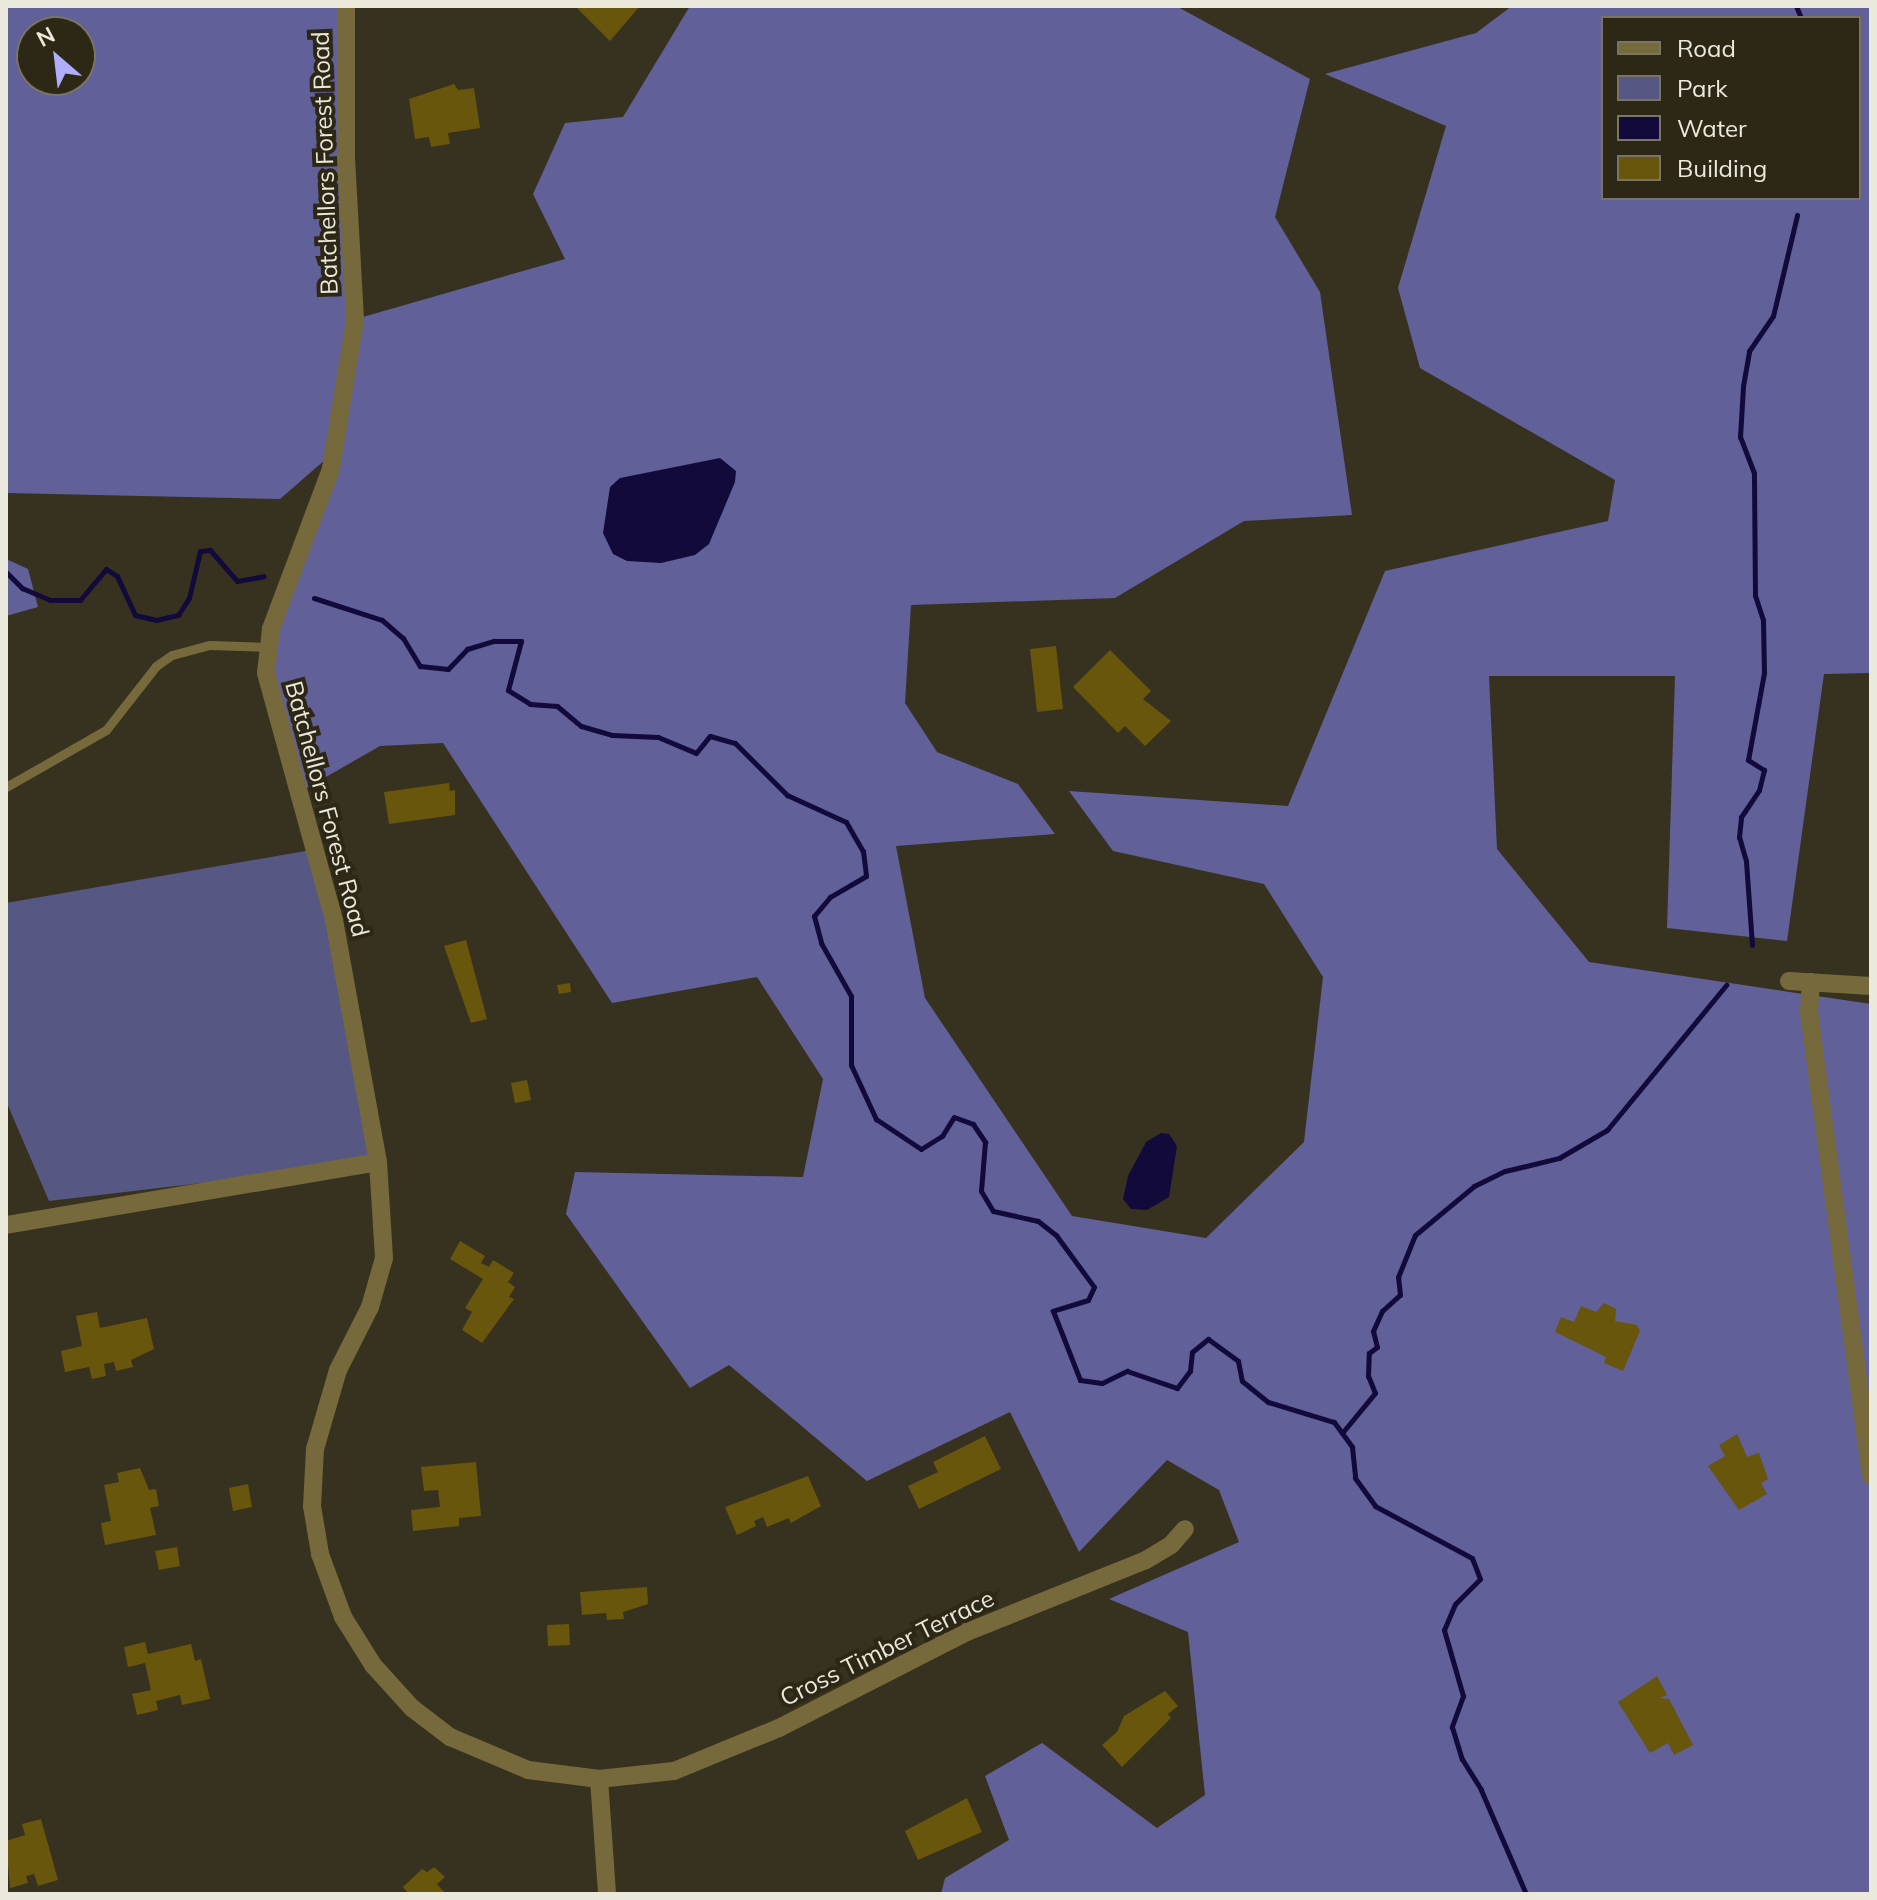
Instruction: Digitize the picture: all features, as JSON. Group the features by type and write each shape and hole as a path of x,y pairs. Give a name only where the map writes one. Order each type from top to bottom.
{"street":[{"name":"Batchellors Forest Road","path":"346,6 346,158 355,320 331,469 290,571 269,647 270,703 334,920 378,1162 384,1258 370,1307 338,1370 315,1449 312,1506 320,1554 343,1617 373,1665 412,1708 450,1737 497,1761 599,1779"},
{"path":"1789,981 1871,986"},
{"path":"1811,982 1809,1012 1871,1476"},
{"path":"6,1225 378,1162"},
{"name":"Cross Timber Terrace","path":"599,1779 674,1771 767,1733 967,1632 1146,1560 1171,1545 1185,1529"},
{"path":"599,1779 607,1894"}],"lane":[{"path":"6,787 106,730 156,666 172,655 210,645 269,647"}],"green space":[{"path":"317,849 362,1024 378,1162 49,1201 6,1101 6,903"}],"shaded area":[{"path":"6,6 346,6 356,319 565,259 533,194 565,123 623,117 690,6 1176,6 1310,79 1275,217 1320,292 1352,515 1244,521 1115,598 911,605 905,703 937,752 1018,784 1055,834 896,846 925,998 1072,1216 1206,1238 1304,1142 1323,977 1264,884 1113,851 1069,791 1288,806 1385,571 1608,521 1615,480 1420,368 1398,288 1446,126 1325,74 1476,33 1512,6 1871,6 1871,673 1824,674 1787,941 1667,928 1675,676 1489,676 1497,849 1589,962 1871,1004 1871,1894 941,1894 945,1878 1009,1840 985,1776 1042,1743 1157,1828 1205,1795 1188,1632 1109,1599 1239,1542 1219,1490 1167,1460 1079,1552 1010,1412 867,1481 729,1365 690,1388 566,1214 575,1172 803,1177 823,1079 757,977 612,1003 443,743 380,746 298,793 266,673 334,452 280,499 6,493"},
{"path":"6,559 28,569 38,607 6,616"}],"water":[{"path":"720,458 736,471 735,482 709,544 695,555 661,563 627,561 613,554 603,533 610,487 620,478"},
{"path":"1161,1133 1169,1134 1177,1146 1169,1197 1147,1210 1131,1209 1123,1199 1128,1176 1146,1142"}],"building":[{"path":"575,6 640,6 610,41"},
{"path":"454,84 458,90 474,88 480,128 448,133 450,144 431,147 429,137 415,139 409,99"},
{"path":"1056,646 1063,709 1037,712 1030,649"},
{"path":"1110,650 1151,691 1143,699 1171,721 1145,746 1125,726 1118,733 1073,687"},
{"path":"449,783 450,791 455,790 455,815 389,824 384,792"},
{"path":"466,940 487,1019 471,1023 444,946"},
{"path":"570,983 571,992 559,994 557,985"},
{"path":"527,1080 531,1100 515,1103 511,1083"},
{"path":"460,1241 485,1256 481,1263 489,1267 493,1260 514,1273 508,1282 515,1287 509,1297 514,1299 482,1343 462,1330 472,1312 465,1308 483,1279 450,1259"},
{"path":"1604,1303 1616,1309 1615,1321 1637,1325 1640,1331 1623,1371 1604,1363 1606,1357 1555,1332 1561,1317 1574,1322 1581,1306 1596,1312"},
{"path":"97,1312 100,1328 147,1318 154,1349 131,1360 133,1367 116,1371 114,1362 104,1364 106,1376 92,1379 89,1367 65,1372 61,1351 82,1346 76,1316"},
{"path":"1737,1434 1747,1457 1759,1453 1768,1479 1761,1483 1767,1494 1739,1510 1708,1466 1725,1456 1719,1445"},
{"path":"985,1436 1001,1469 919,1509 908,1486 938,1472 933,1462"},
{"path":"476,1462 481,1516 459,1518 459,1526 413,1531 411,1510 440,1507 438,1490 424,1491 421,1467"},
{"path":"140,1468 149,1490 156,1489 159,1506 150,1508 156,1535 105,1545 101,1523 111,1521 104,1485 119,1482 117,1473"},
{"path":"808,1476 821,1506 791,1523 789,1518 767,1527 763,1517 754,1521 756,1526 737,1535 725,1507"},
{"path":"248,1484 252,1507 233,1511 229,1488"},
{"path":"177,1547 180,1566 159,1570 155,1551"},
{"path":"647,1587 648,1604 623,1612 624,1619 607,1620 606,1613 582,1615 580,1592"},
{"path":"569,1624 570,1645 548,1646 547,1625"},
{"path":"145,1642 148,1654 191,1644 195,1661 201,1659 210,1699 182,1705 180,1695 156,1701 158,1710 137,1715 132,1694 151,1690 145,1663 128,1667 124,1647"},
{"path":"1657,1676 1667,1695 1660,1698 1669,1699 1693,1745 1674,1755 1668,1743 1650,1753 1618,1702"},
{"path":"1165,1691 1178,1706 1168,1714 1171,1718 1122,1767 1102,1745 1117,1732 1124,1716"},
{"path":"967,1798 982,1832 918,1860 905,1831"},
{"path":"41,1819 58,1880 38,1886 34,1874 26,1876 28,1883 10,1888 6,1841 25,1835 22,1824"},
{"path":"434,1867 445,1877 437,1884 446,1894 409,1894 403,1887 422,1869 427,1872"}],"waterway":[{"path":"1796,6 1800,16"},
{"path":"1752,945 1746,861 1739,837 1741,817 1759,790 1764,770 1748,760 1764,673 1763,620 1755,595 1754,473 1740,437 1743,386 1749,351 1773,316 1797,215"},
{"path":"6,572 22,588 50,600 80,600 106,569 117,576 135,615 156,620 178,615 189,598 200,551 210,550 237,581 264,576"},
{"path":"314,598 382,620 403,638 420,666 448,669 467,649 494,641 521,641 508,690 530,704 557,706 581,726 612,735 658,737 696,753 710,736 735,743 787,795 846,822 863,851 866,876 830,897 814,916 821,943 851,996 851,1065 876,1119 921,1149 942,1136 954,1117 973,1124 985,1142 981,1191 993,1211 1038,1221 1056,1235 1094,1287 1088,1300 1053,1311 1080,1380 1102,1383 1127,1371 1177,1388 1190,1371 1192,1352 1208,1339 1238,1361 1242,1381 1268,1402 1334,1422 1352,1447 1355,1478 1375,1506 1472,1558 1480,1579 1455,1604 1444,1630 1463,1696 1452,1727 1462,1759 1481,1790 1526,1894"},
{"path":"1342,1433 1375,1393 1368,1376 1369,1353 1377,1347 1373,1331 1382,1311 1400,1295 1398,1277 1415,1235 1474,1186 1505,1171 1559,1158 1607,1130 1726,985"}]}
